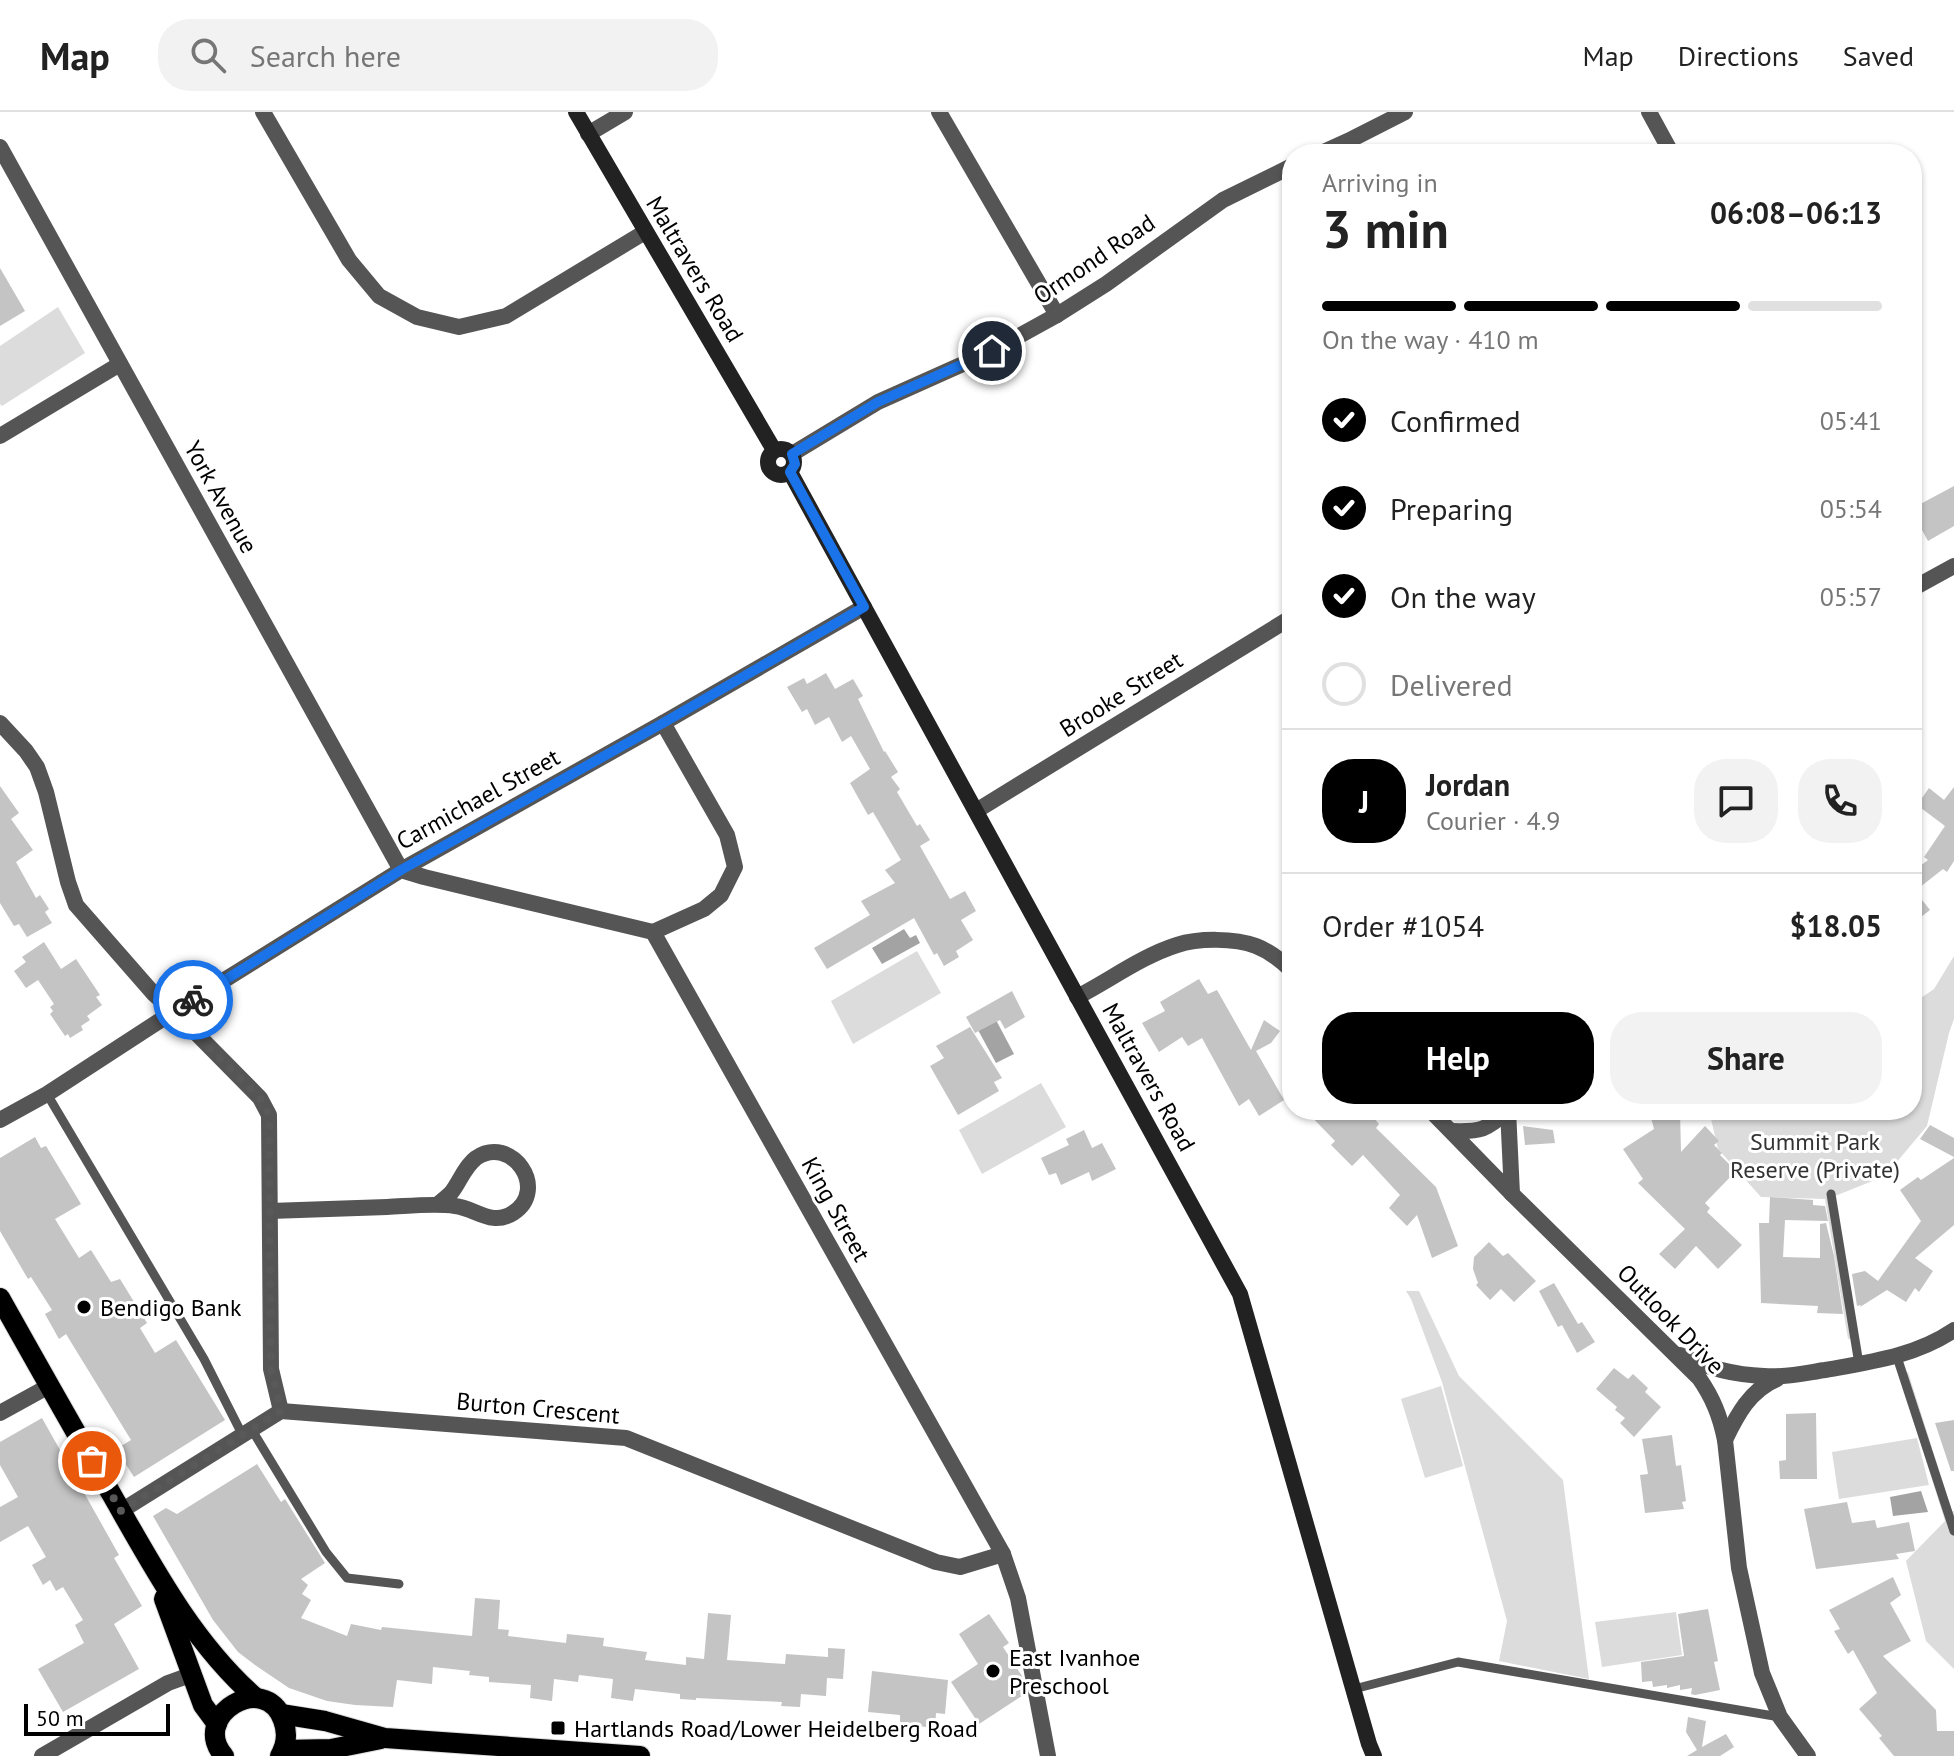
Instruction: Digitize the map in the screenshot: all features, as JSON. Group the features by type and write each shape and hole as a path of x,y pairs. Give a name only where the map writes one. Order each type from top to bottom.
{"main road":[{"path":"0,1298 149,1560 196,1632 232,1677 281,1714 287,1731 281,1754 331,1749 385,1738"},
{"path":"149,1560 224,1756"},
{"path":"216,1729 223,1712 232,1704 256,1698"},
{"path":"281,1714 325,1721 385,1738 640,1756"}],"street":[{"path":"263,112 349,260 379,296 417,317 459,327 506,316 645,232"},
{"name":"Maltravers Road","path":"576,112 774,450"},
{"path":"588,134 625,112"},
{"path":"939,112 1057,315"},
{"path":"1341,144 1405,112"},
{"path":"1649,112 1667,144"},
{"name":"York Avenue","path":"0,147 401,870"},
{"name":"Ormond Road","path":"792,454 878,402 992,351 1057,315 1106,284 1223,200 1282,171"},
{"path":"0,436 120,364"},
{"path":"783,448 792,454 795,464 790,472 778,475 771,470 768,461 774,450 783,448"},
{"name":"Maltravers Road","path":"790,472 1240,1294 1370,1752"},
{"path":"1922,584 1954,566"},
{"name":"Carmichael Street","path":"0,1120 47,1094 401,870 864,607"},
{"name":"Brooke Street","path":"976,811 1282,623"},
{"path":"0,723 37,767 76,905 153,993 260,1098 269,1115 271,1369 281,1411 121,1511"},
{"path":"401,870 653,932 704,909 721,895 735,867 727,835 663,723"},
{"name":"King Street","path":"653,932 1003,1554 1018,1598 1048,1756"},
{"path":"1077,997 1149,957 1176,945 1197,941 1229,941 1257,946 1282,962"},
{"name":"Outlook Drive","path":"1440,1120 1699,1378 1712,1397 1725,1440 1739,1568 1762,1673 1780,1717 1808,1756"},
{"path":"1452,1131 1475,1132 1497,1120"},
{"path":"1508,1120 1512,1194"},
{"path":"270,1211 437,1205 457,1206 495,1219 505,1218 516,1212 523,1203 527,1176 513,1158 495,1152 486,1154 466,1168 450,1194 437,1205"},
{"path":"1672,1351 1730,1373 1782,1377 1897,1357 1954,1330"},
{"path":"1725,1440 1736,1417 1758,1389 1782,1377"},
{"path":"0,1413 49,1386"},
{"name":"Burton Crescent","path":"281,1411 626,1438 936,1562 960,1567 1003,1554"},
{"path":"42,1756 168,1683 193,1674"},
{"path":"209,1756 216,1729"}],"lane":[{"path":"47,1094 247,1433 326,1552 347,1578 399,1584"},
{"path":"1831,1194 1859,1364"},
{"path":"1897,1357 1954,1531"},
{"path":"1354,1689 1458,1662 1780,1717"}],"green space":[{"path":"58,307 85,353 2,406 0,346"},
{"path":"917,951 941,993 853,1044 831,1001"},
{"name":"Summit Park Reserve (Private)","path":"1954,956 1954,1019 1927,1126 1885,1176 1835,1196 1858,1337 1848,1339 1825,1199 1761,1197 1718,1149 1711,1120 1922,1120 1922,997 1934,989"},
{"path":"1041,1083 1066,1127 982,1174 959,1130"},
{"path":"1406,1291 1419,1291 1459,1376 1563,1480 1589,1679 1499,1661 1507,1621 1442,1382"},
{"path":"1908,1372 1954,1511 1954,1669 1926,1641 1906,1561 1945,1521 1899,1374"},
{"path":"1441,1386 1463,1466 1425,1478 1401,1399"},
{"path":"1917,1438 1929,1485 1839,1499 1832,1452"},
{"path":"1676,1612 1682,1655 1602,1667 1595,1622"}],"shaded area":[{"path":"904,929 910,938 916,935 920,943 882,964 872,948"},
{"path":"996,1020 1014,1054 996,1063 978,1030"},
{"path":"1921,1491 1928,1512 1893,1516 1890,1497"}],"building":[{"path":"0,268 25,311 0,326"},
{"path":"1954,486 1954,526 1928,541 1922,530 1922,503"},
{"path":"826,673 835,689 853,679 863,696 858,699 884,752 898,772 891,777 900,789 897,792 917,826 920,824 930,840 920,846 950,899 965,891 976,911 961,920 973,940 956,951 959,957 944,966 937,953 934,955 914,918 827,969 814,948 870,915 861,901 895,883 885,870 901,860 873,812 868,815 850,783 870,769 851,736 842,742 829,717 815,725 807,709 802,712 787,687 804,678 807,684"},
{"path":"0,786 19,813 11,819 33,850 16,862 36,898 40,895 49,909 45,912 52,923 27,937 19,924 14,926 0,903"},
{"path":"1954,787 1954,861 1947,872 1943,869 1922,886 1922,864 1928,860 1924,857 1945,826 1922,809 1922,798 1929,788 1944,800"},
{"path":"1922,900 1930,910 1922,916"},
{"path":"44,942 61,969 76,959 100,995 96,997 102,1005 87,1016 90,1020 81,1026 83,1030 70,1038 68,1034 65,1036 50,1014 53,1011 50,1007 54,1004 38,980 26,988 14,971 26,962 22,957"},
{"path":"1199,979 1208,994 1217,990 1251,1050 1264,1020 1280,1031 1271,1043 1256,1051 1282,1101 1259,1116 1249,1099 1239,1106 1202,1038 1188,1046 1182,1037 1159,1052 1142,1023 1165,1011 1160,1002"},
{"path":"1012,991 1025,1017 1005,1029 1000,1020 975,1033 966,1017"},
{"path":"970,1027 1002,1078 994,1082 999,1091 958,1115 930,1066 944,1058 936,1046"},
{"path":"1315,1120 1376,1120 1379,1124 1376,1128 1436,1187 1458,1246 1432,1258 1417,1215 1407,1226 1389,1208 1400,1195 1363,1155 1352,1166 1331,1145 1335,1141"},
{"path":"1652,1120 1680,1120 1681,1152 1705,1126 1719,1141 1714,1145 1722,1153 1720,1155 1736,1171 1705,1203 1710,1208 1707,1212 1742,1245 1718,1269 1696,1246 1675,1269 1659,1254 1685,1229 1638,1183 1643,1179 1623,1149 1654,1129"},
{"path":"1930,1125 1954,1138 1954,1157 1920,1139"},
{"path":"1523,1126 1553,1130 1555,1143 1525,1145"},
{"path":"1084,1130 1092,1148 1102,1143 1116,1169 1092,1181 1089,1172 1061,1185 1056,1173 1049,1175 1041,1158 1069,1145 1066,1139"},
{"path":"35,1137 41,1148 46,1146 81,1204 55,1219 79,1258 91,1250 111,1282 120,1279 147,1323 140,1328 155,1353 176,1340 225,1420 134,1477 116,1449 131,1440 66,1334 59,1339 45,1314 52,1310 31,1277 28,1279 0,1231 0,1158"},
{"path":"1954,1158 1954,1225 1915,1258 1933,1271 1919,1292 1915,1288 1906,1302 1887,1290 1857,1306 1852,1274 1865,1271 1878,1281 1921,1221 1900,1190"},
{"path":"1770,1197 1813,1200 1813,1205 1825,1206 1828,1221 1785,1220 1783,1257 1820,1258 1820,1224 1826,1223 1843,1314 1817,1313 1818,1306 1761,1303 1759,1223 1769,1223"},
{"path":"1489,1242 1503,1256 1508,1253 1536,1281 1514,1302 1501,1289 1490,1300 1476,1285 1474,1257"},
{"path":"1554,1283 1578,1324 1582,1322 1595,1342 1577,1353 1562,1325 1558,1327 1539,1291"},
{"path":"1614,1368 1628,1379 1633,1374 1648,1388 1645,1392 1661,1407 1634,1437 1620,1423 1625,1418 1615,1410 1617,1407 1596,1389"},
{"path":"1816,1413 1817,1479 1780,1479 1779,1461 1786,1460 1786,1414"},
{"path":"42,1418 119,1555 114,1558 142,1606 114,1624 139,1669 63,1712 38,1669 84,1643 75,1625 83,1620 63,1587 56,1591 50,1580 43,1585 32,1565 46,1557 28,1526 0,1542 0,1507 18,1497 0,1465 0,1442"},
{"path":"1954,1420 1954,1471 1951,1471 1935,1423"},
{"path":"1672,1435 1676,1466 1681,1465 1686,1501 1682,1502 1684,1509 1645,1513 1640,1475 1648,1474 1642,1439"},
{"path":"257,1464 281,1502 285,1499 325,1563 301,1579 308,1585 302,1594 311,1600 301,1618 347,1636 351,1624 381,1630 382,1627 472,1636 475,1598 500,1600 498,1629 509,1630 508,1636 566,1643 567,1634 604,1638 603,1646 647,1652 645,1660 686,1665 686,1657 704,1659 708,1613 731,1615 727,1660 785,1664 786,1654 828,1657 828,1648 845,1649 843,1679 827,1678 826,1696 801,1694 800,1707 781,1706 782,1702 680,1699 680,1694 635,1689 633,1701 611,1698 613,1679 579,1675 578,1682 554,1679 552,1701 530,1698 531,1685 489,1682 489,1677 469,1675 470,1671 433,1667 432,1684 397,1680 393,1707 327,1701 289,1688 238,1652 213,1620 153,1516 166,1508 177,1514"},
{"path":"1847,1502 1852,1523 1875,1520 1877,1528 1909,1522 1915,1551 1896,1554 1899,1559 1816,1569 1804,1509"},
{"path":"1893,1577 1901,1595 1890,1603 1911,1641 1883,1656 1936,1710 1937,1731 1954,1731 1954,1756 1894,1756 1859,1709 1877,1693 1853,1650 1848,1654 1834,1631 1840,1629 1829,1610"},
{"path":"1708,1609 1720,1690 1695,1695 1691,1694 1692,1688 1680,1690 1680,1685 1653,1687 1652,1681 1642,1682 1641,1662 1684,1656 1678,1614"},
{"name":"East Ivanhoe Preschool","path":"989,1614 1009,1643 1003,1647 1022,1676 1025,1694 979,1724 951,1682 978,1664 959,1634"},
{"path":"872,1671 948,1680 945,1714 936,1713 935,1728 900,1724 900,1715 868,1712"},
{"path":"1688,1717 1706,1721 1702,1747 1726,1734 1734,1747 1720,1756 1687,1756 1697,1750 1686,1732"}],"way so far":[{"path":"92,1461 121,1511 281,1411 271,1369 269,1115 260,1098 173,1012 193,1000"}],"place":[{"name":"Bendigo Bank","path":"84,1307"},
{"name":"East Ivanhoe Preschool","path":"993,1671"},
{"name":"Hartlands Road/Lower Heidelberg Road","path":"558,1728"}],"route":[{"path":"193,1000 401,870 864,607 790,472 795,464 792,454 878,402 992,351"}]}
